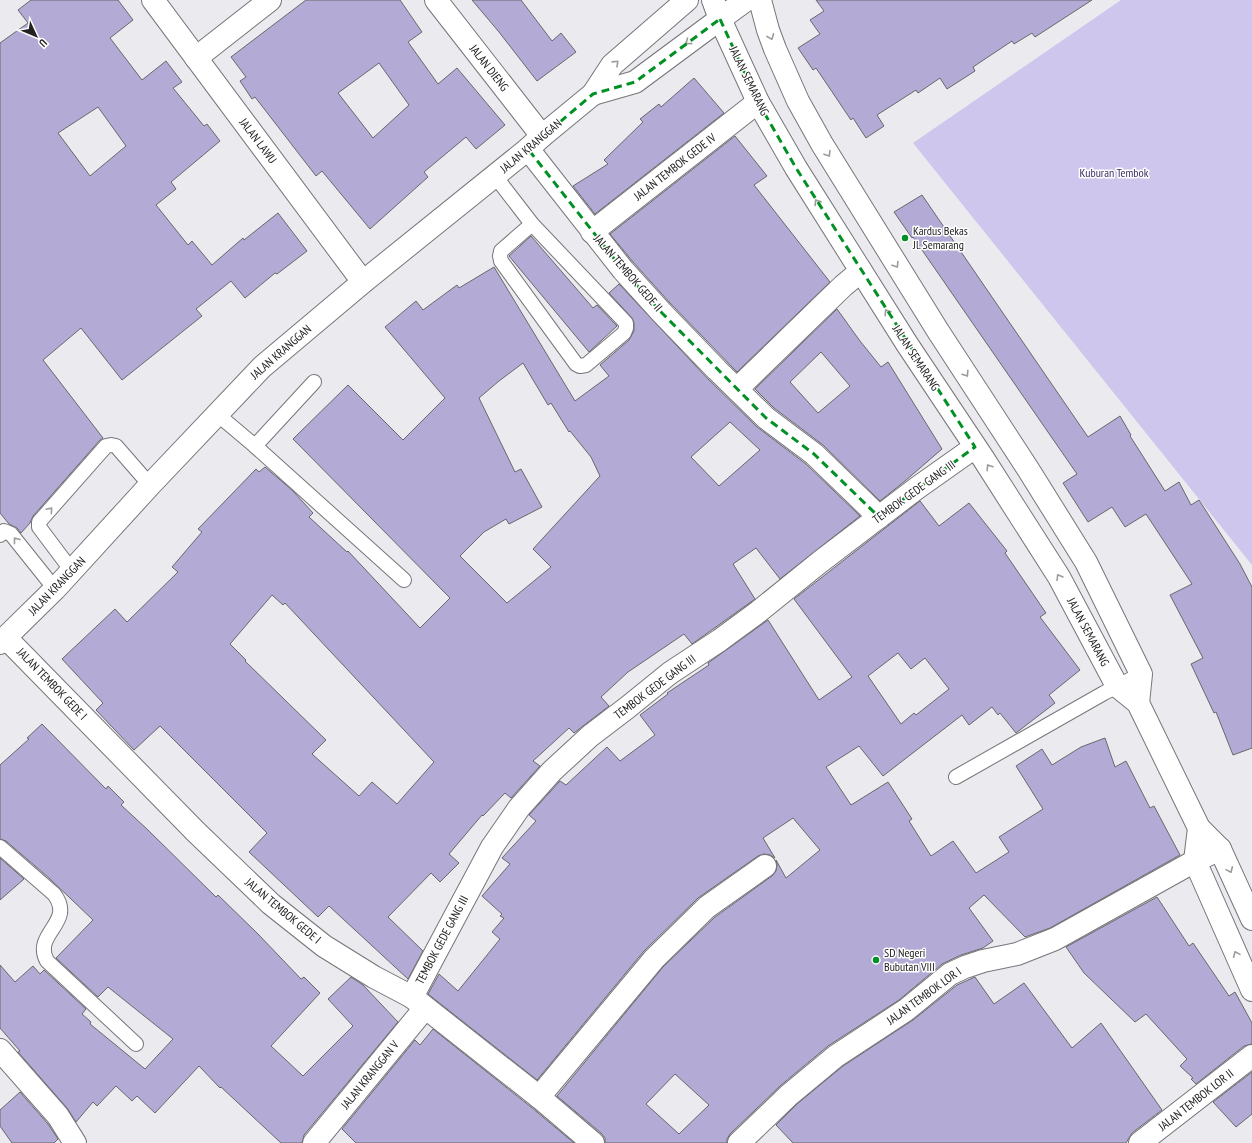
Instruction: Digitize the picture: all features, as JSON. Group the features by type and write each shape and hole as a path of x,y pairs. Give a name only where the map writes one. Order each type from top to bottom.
{"main road":[{"name":"JALAN LAWU","path":"153,0 363,282"},
{"path":"196,58 270,0"},
{"name":"JALAN DIENG","path":"436,0 535,142"},
{"name":"JALAN KRANGGAN","path":"3,640 55,589 150,485 262,367 363,282 495,176 593,94 612,65 687,0"},
{"name":"JALAN KRANGGAN","path":"593,94 635,82 716,10 746,0"},
{"path":"760,0 775,49 798,101 822,144 938,331 1028,469 1086,562 1141,674 1138,703"},
{"name":"JALAN SEMARANG","path":"716,10 758,102 796,168 1059,577 1116,686 1138,703 1199,828 1220,848 1252,919"},
{"name":"JALAN TEMBOK GEDE IV","path":"592,232 758,102"},
{"name":"JALAN TEMBOK GEDE II","path":"535,142 592,232 632,281 766,418 814,454 879,517"},
{"path":"736,389 843,286 861,271"},
{"name":"TEMBOK GEDE GANG III","path":"418,1002 492,847 519,808 552,771 590,736 670,673 720,640 879,517 975,447"},
{"name":"JALAN TEMBOK GEDE I","path":"3,640 196,832 271,904 324,946 374,978 418,1002 539,1097 593,1143"},
{"path":"1199,828 1195,861 1252,990"},
{"name":"JALAN TEMBOK LOR I","path":"739,1143 789,1095 836,1056 906,1010 950,974 983,961 1017,954 1055,939 1220,848"},
{"path":"539,1097 654,959 707,907 764,866"},
{"name":"JALAN KRANGGAN V","path":"314,1143 418,1002"},
{"path":"0,1050 48,1103 65,1126 75,1143"},
{"name":"JALAN TEMBOK LOR II","path":"1140,1143 1252,1056"}],"lane":[{"path":"495,176 532,224 626,323 624,333 586,365 580,366 576,364 501,261 501,251 532,224"},
{"path":"255,446 314,382"},
{"path":"217,414 255,446 404,580"},
{"path":"72,571 39,527 39,522 106,446 116,446 150,485"},
{"path":"0,535 4,531 11,534 55,589"},
{"path":"956,777 1116,686 1141,674"},
{"path":"0,847 60,901 62,909 60,916 43,948 47,961 136,1044"}],"highlighted area":[{"path":"720,19 758,102 796,168 975,447 879,517 814,454 766,418 662,313 623,270 528,149 593,94 635,82"}],"green space":[{"name":"Kuburan Tembok","path":"1121,0 1252,0 1252,565 913,143"}],"building":[{"path":"31,0 118,0 133,20 110,38 142,80 166,61 182,82 173,88 204,126 207,124 220,141 171,182 176,189 156,205 188,245 192,241 212,265 243,238 244,240 278,213 307,251 277,274 275,273 245,298 231,281 196,309 202,316 122,380 81,328 43,360 103,438 33,516 30,523 21,533 17,528 9,524 0,513 0,43 28,23 18,10","holes":["98,107 126,146 90,176 58,133"]},
{"path":"306,0 400,0 422,32 408,42 438,84 457,68 505,125 476,149 466,137 424,172 428,177 370,229 322,171 316,176 255,97 252,99 240,81 246,77 231,57","holes":["379,63 409,105 373,138 338,93"]},
{"path":"472,0 521,0 552,41 561,33 576,52 537,81"},
{"path":"816,0 1092,0 1035,37 1032,33 1014,44 1012,41 973,67 975,71 947,89 940,78 918,93 916,90 877,115 884,126 866,138 853,118 851,120 816,68 813,70 798,48 820,34 810,20 824,11"},
{"path":"694,78 724,113 595,214 573,186 608,164 604,160 643,122 640,119 659,104 661,107"},
{"path":"735,136 767,176 754,185 830,282 737,372 671,304 610,234"},
{"path":"922,195 1088,437 1120,416 1131,435 1130,436 1165,491 1179,482 1191,505 1199,500 1240,564 1252,587 1252,748 1233,755 1216,712 1214,713 1191,664 1203,658 1170,595 1192,584 1146,514 1125,527 1112,507 1088,522 1063,483 1077,474 913,237 912,238 894,212"},
{"path":"531,236 593,308 597,305 617,326 589,352 509,256"},
{"path":"494,267 575,401 609,376 600,365 629,340 634,331 634,323 632,318 609,293 619,284 708,379 757,427 806,464 860,516 780,579 756,548 733,564 755,599 692,644 684,634 628,672 601,697 609,706 574,733 569,728 533,761 540,766 511,798 505,793 483,816 482,815 449,854 459,863 440,882 431,873 388,917 423,951 408,979 329,906 318,917 249,852 267,833 160,726 134,750 96,710 103,703 62,659 115,609 127,622 178,572 172,567 202,532 198,529 256,469 259,472 265,467 292,490 313,513 309,517 347,552 348,551 420,628 450,598 293,439 348,385 403,440 445,398 385,327 416,301 423,310 457,285 459,288","holes":["523,363 548,405 551,403 569,432 570,431 591,457 600,476 533,549 551,567 507,603 460,556 484,532 506,519 509,524 542,507 521,469 515,472 479,398","730,422 760,450 719,486 691,457","272,595 283,605 285,603 434,762 397,804 372,782 359,796 312,754 326,740 245,661 246,660 230,644"]},
{"path":"837,309 881,367 888,362 942,449 880,501 823,445 774,408 755,389","holes":["821,352 850,386 818,413 790,382"]},
{"path":"920,501 939,526 969,503 1007,551 1005,553 1046,613 1040,617 1080,670 1049,695 1055,703 1016,733 1000,713 998,715 992,707 969,725 962,715 883,776 859,746 826,767 851,805 888,782 912,819 909,821 931,856 953,841 976,873 1009,852 999,837 1043,809 1016,766 1042,749 1052,765 1081,747 1105,738 1115,767 1126,761 1150,808 1154,806 1180,855 1050,928 1025,937 984,895 969,908 993,941 983,948 961,955 942,964 899,1000 828,1046 780,1086 730,1134 727,1139 727,1143 605,1143 605,1138 601,1133 557,1096 663,967 715,917 772,876 776,871 776,860 786,878 820,850 793,818 763,838 775,858 764,854 758,856 698,898 644,951 537,1080 428,994 439,974 458,991 500,939 492,932 504,918 500,916 502,914 482,896 510,864 502,858 536,821 529,815 560,781 566,785 607,747 620,761 655,735 640,715 668,694 667,693 709,665 708,663 768,620 819,700 852,677 794,599","holes":["898,653 911,669 925,658 949,689 916,715 914,713 901,724 868,676","675,1074 709,1105 679,1134 646,1104"]},
{"path":"42,724 106,789 108,786 124,802 121,805 216,897 218,895 301,979 304,977 320,993 271,1046 303,1076 353,1026 328,999 351,977 363,985 398,1022 304,1135 302,1143 281,1143 221,1087 220,1088 199,1066 155,1113 137,1096 132,1101 116,1086 97,1106 93,1102 76,1122 67,1108 18,1052 20,1051 0,1028 0,965 15,982 33,966 40,974 44,970 86,1009 82,1014 91,1022 90,1024 145,1069 173,1039 108,987 98,997 56,958 93,920 49,878 6,841 0,839 0,765 29,739 27,738"},
{"path":"0,858 24,879 0,900"},
{"path":"1157,897 1189,946 1193,943 1229,996 1235,992 1252,1023 1252,1044 1244,1046 1196,1084 1191,1079 1193,1078 1180,1066 1187,1059 1146,1014 1135,1022 1084,973 1066,947"},
{"path":"975,977 994,1004 1024,983 1072,1048 1101,1023 1162,1110 1132,1133 1126,1143 793,1143 776,1125 797,1104 843,1066 913,1020 957,985"},
{"path":"433,1029 574,1143 356,1143 342,1129 415,1040 420,1045"},
{"path":"1252,1072 1252,1114 1236,1127 1213,1102"},
{"path":"20,1092 48,1124 58,1139 54,1143 12,1143 0,1126 0,1110"}],"place":[{"name":"Kardus Bekas Jl. Semarang","path":"905,238"},
{"name":"SD Negeri Bubutan VIII","path":"876,960"}]}
